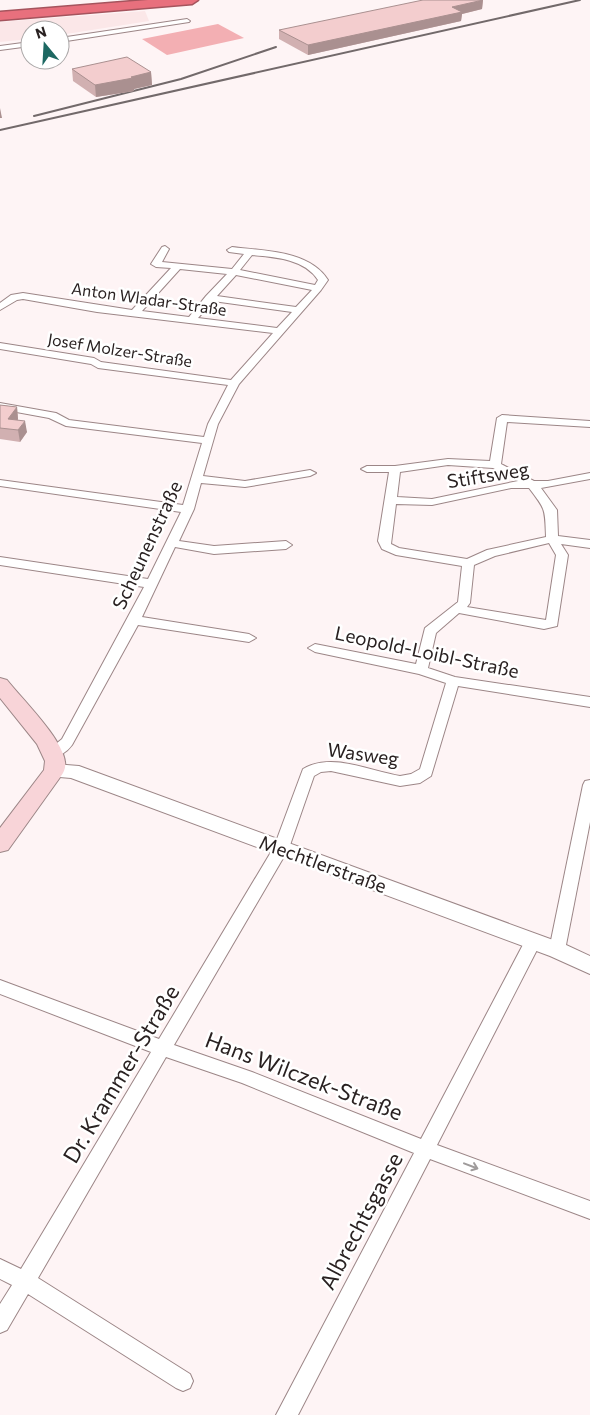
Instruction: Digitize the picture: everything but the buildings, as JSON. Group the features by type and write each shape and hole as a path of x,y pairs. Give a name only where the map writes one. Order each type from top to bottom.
{"highway":[{"path":"0,14 153,0"},
{"path":"0,14 192,0"}],"main road":[{"path":"0,686 46,741 54,762 0,844"}],"street":[{"path":"70,38 187,20"},
{"path":"0,48 20,45"},
{"path":"165,249 156,264 235,272 318,271 321,284"},
{"path":"232,250 250,252 321,284"},
{"path":"190,321 209,298 235,272 250,252"},
{"path":"135,313 178,266"},
{"name":"Scheunenstraße","path":"54,762 67,742 134,620 188,509 213,424 234,383 321,284"},
{"name":"Anton Wladar-Straße","path":"0,307 14,297 33,297 190,321 279,331"},
{"path":"209,298 299,310"},
{"name":"Josef Molzer-Straße","path":"0,346 94,361 98,365 234,383"},
{"path":"0,406 52,415 66,423 209,441"},
{"path":"494,465 502,418 590,424"},
{"path":"367,469 396,469 442,462 494,465 533,485 551,510 552,539 562,555 550,624 544,625 457,609"},
{"path":"396,469 384,541 386,546 396,551 468,563 491,553 552,539 590,544"},
{"path":"198,479 245,484 310,473"},
{"name":"Stiftsweg","path":"391,500 432,502 511,485 533,485 590,476"},
{"path":"0,483 188,509"},
{"path":"171,543 214,550 286,545"},
{"path":"0,561 152,584"},
{"path":"421,670 430,631 464,603 468,563"},
{"path":"134,620 249,638"},
{"name":"Leopold-Loibl-Straße","path":"315,648 421,670 453,680 590,702"},
{"name":"Wasweg","path":"281,848 308,773 315,767 326,765 396,780 412,779 424,774 453,680"},
{"name":"Mechtlerstraße","path":"54,762 134,795 557,950 590,965"},
{"path":"557,950 590,785"},
{"name":"Dr. Krammer-Straße","path":"0,1323 164,1049 281,848"},
{"name":"Albrechtsgasse","path":"287,1415 533,942"},
{"name":"Hans Wilczek-Straße","path":"0,987 164,1049 246,1077 426,1149 590,1210"},
{"path":"0,1269 25,1281 183,1381"}],"shaded area":[{"path":"145,11 149,21 70,33 70,20 26,20"},
{"path":"20,20 20,40 0,42 0,22"},
{"path":"218,24 244,38 167,55 142,39"}],"railway":[{"path":"0,130 580,0"},
{"path":"34,116 181,79 276,47"}]}
